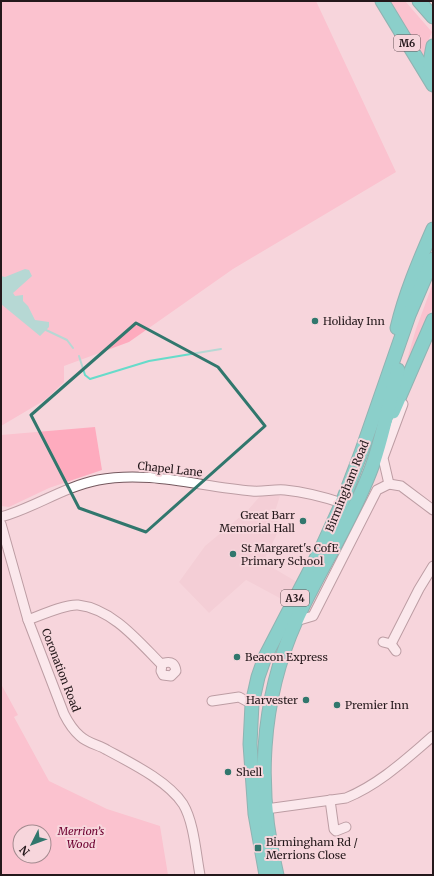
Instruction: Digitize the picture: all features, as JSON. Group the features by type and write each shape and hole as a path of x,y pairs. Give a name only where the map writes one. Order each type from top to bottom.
{"highway":[{"name":"M6","path":"382,1 433,84"},
{"path":"419,1 433,17"},
{"path":"433,46 430,62 433,84"},
{"path":"389,388 401,311 421,256 433,229"},
{"name":"Birmingham Road","path":"277,875 264,791 264,746 269,706 276,672 296,621 352,515 370,471 381,437 389,388 426,272 433,259"},
{"name":"Birmingham Road","path":"266,875 255,814 250,744 253,698 266,657 342,503 361,453 400,361 433,272"},
{"path":"381,437 409,378 433,320"},
{"path":"389,388 409,378"},
{"path":"276,672 270,683 262,706 253,698 272,659 282,656"}],"street":[{"name":"Birmingham Road","path":"389,484 383,458 405,398 409,378"},
{"name":"Chapel Lane","path":"5,516 66,489 98,480 131,477 182,481 253,491 285,490 322,496 342,503"},
{"path":"296,621 313,616 377,490 389,484 401,486 433,510"},
{"name":"Coronation Road","path":"4,534 5,516"},
{"name":"Coronation Road","path":"1,524 28,620 64,714 71,728 81,738 107,750 157,779 174,792 188,815 200,875"},
{"path":"390,646 419,589 433,566"},
{"path":"28,620 78,605 100,612 121,625 162,665"},
{"path":"212,702 239,697 253,698"},
{"path":"266,809 346,798 371,786 433,736"},
{"path":"330,800 334,829 336,831 346,827"}],"highlighted area":[{"path":"136,323 218,367 265,426 146,532 79,508 31,415"}],"shaded area":[{"path":"25,269 29,270 32,276 13,293 15,296 23,295 23,301 28,306 35,320 49,322 49,327 40,336 1,304 1,276 5,277"},
{"name":"St Margaret's CofE Primary School","path":"261,495 280,496 273,518 282,524 263,562 297,582 287,602 246,580 209,613 179,582 205,546 247,511"}],"green space":[{"path":"1,1 316,1 396,172 233,269 129,342 64,366 64,382 45,400 1,426"},
{"path":"385,1 405,1 432,32 426,46 424,58"},
{"path":"433,283 433,307 417,339 401,380 416,329"},
{"path":"95,427 102,470 49,488 9,507 1,506 1,435"},
{"name":"Merrion’s Wood","path":"1,684 18,715 14,717 49,781 107,809 160,826 168,875 1,875"}],"waterway":[{"path":"46,330 67,340 73,348"},
{"path":"79,356 85,375 90,379 149,361 221,349"}],"place":[{"name":"Holiday Inn","path":"315,321"},
{"name":"Great Barr Memorial Hall","path":"303,521"},
{"name":"St Margaret's CofE Primary School","path":"233,554"},
{"name":"Beacon Express","path":"237,657"},
{"name":"Harvester","path":"306,700"},
{"name":"Premier Inn","path":"337,705"},
{"name":"Shell","path":"228,772"},
{"name":"Birmingham Rd / Merrions Close","path":"258,848"}]}
